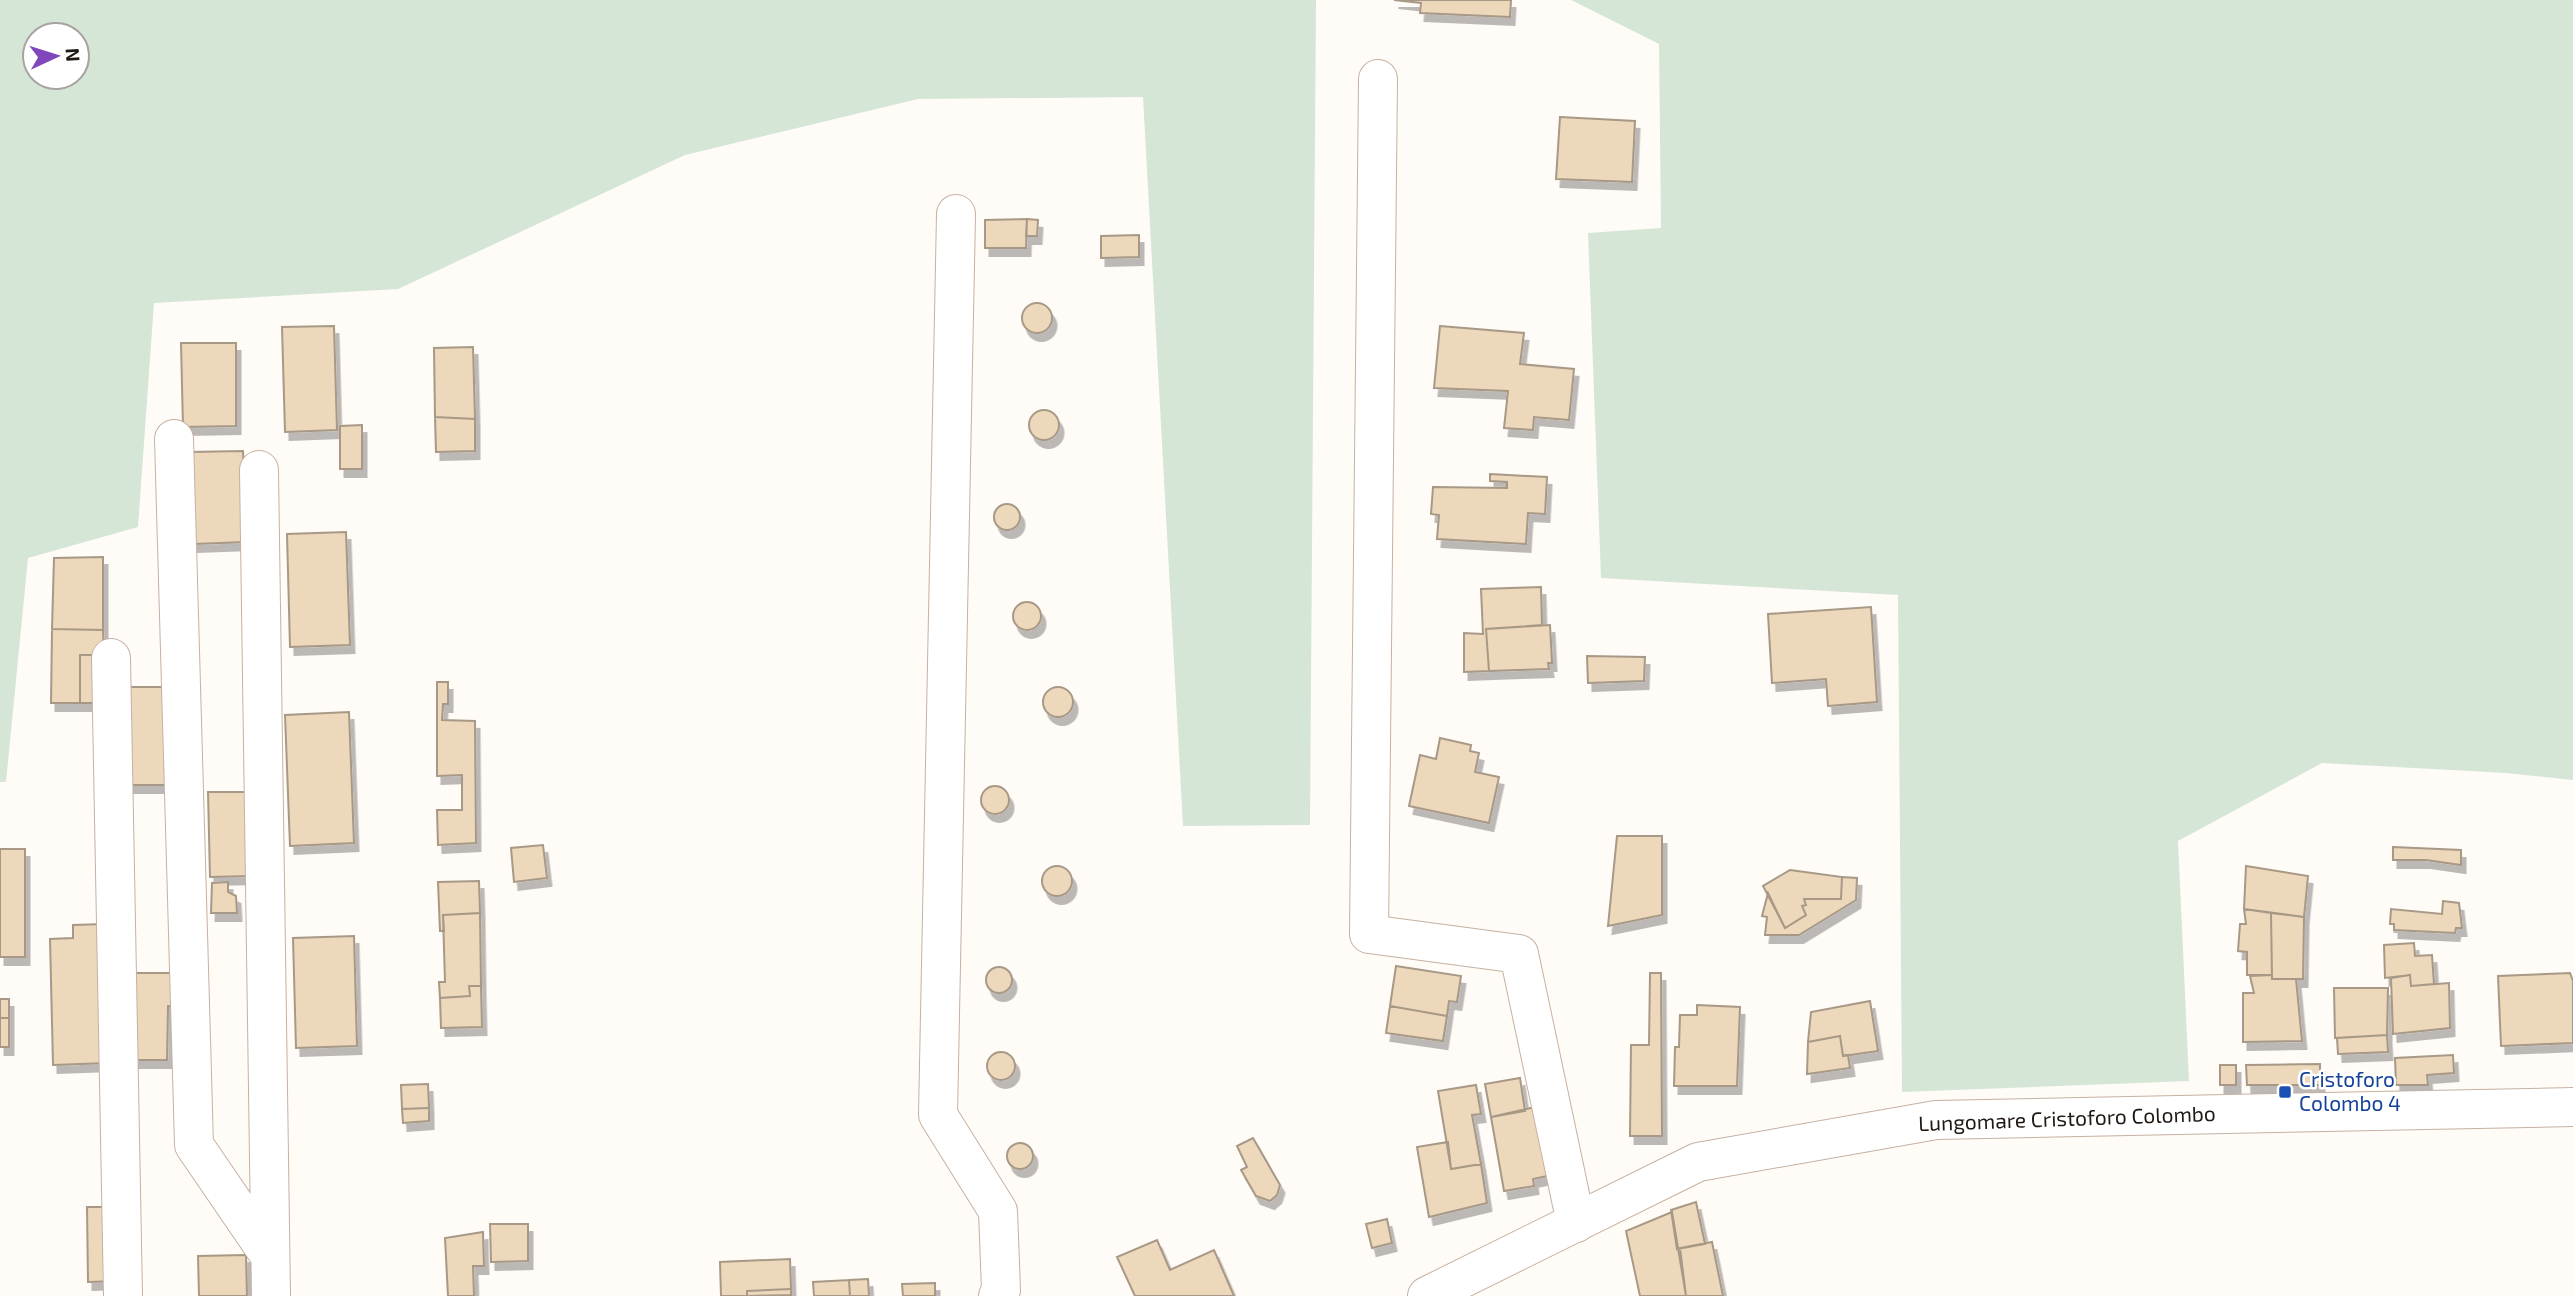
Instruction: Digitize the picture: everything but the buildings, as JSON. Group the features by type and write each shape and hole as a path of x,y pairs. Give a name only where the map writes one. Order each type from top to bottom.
{"street":[{"path":"1378,79 1369,934 1519,954 1576,1223"},
{"path":"956,214 938,1115 998,1211 1001,1290 998,1296"},
{"path":"174,439 194,1145 270,1256"},
{"path":"259,470 271,1296"},
{"path":"111,658 123,1296"},
{"name":"Lungomare Cristoforo Colombo","path":"1427,1296 1698,1163 1936,1120 2573,1107"}],"green space":[{"path":"0,0 1316,0 1310,825 1183,826 1143,97 918,99 685,155 398,289 154,303 138,527 28,558 6,782 0,782"},
{"path":"1571,0 2573,0 2573,780 2506,773 2322,763 2178,841 2189,1081 1902,1092 1898,595 1601,578 1588,233 1661,228 1659,44"}],"place":[{"name":"Cristoforo Colombo 4","path":"2285,1092"}]}
